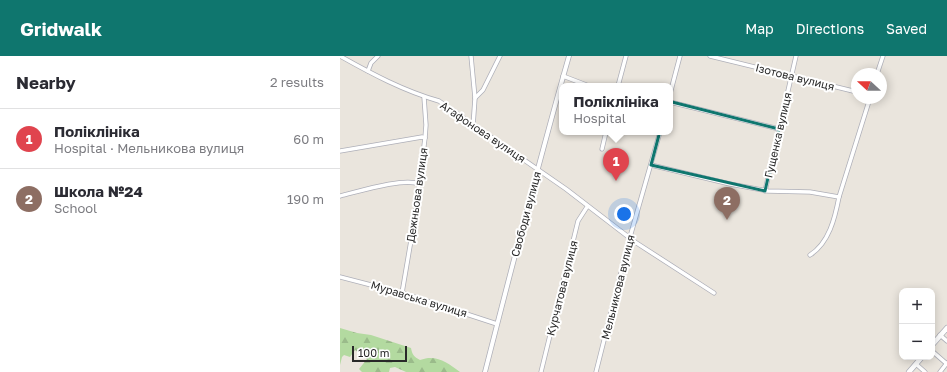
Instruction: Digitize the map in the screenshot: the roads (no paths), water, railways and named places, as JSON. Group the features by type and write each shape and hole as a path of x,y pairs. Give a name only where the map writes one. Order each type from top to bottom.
{"main road":[{"path":"935,342 947,328"},
{"path":"909,372 919,360"}],"street":[{"name":"Агафонова вулиця","path":"340,56 424,97 439,101 566,189 587,207 635,242 714,293"},
{"path":"368,71 371,63 378,56"},
{"path":"471,56 475,98 473,126"},
{"path":"475,98 483,90 500,56"},
{"name":"Свободи вулиця","path":"561,83 569,56"},
{"path":"619,83 626,56"},
{"path":"673,83 680,56"},
{"name":"Ізотова вулиця","path":"710,56 851,91"},
{"name":"Гущенка вулиця","path":"765,191 796,56"},
{"path":"879,68 883,56"},
{"path":"563,76 581,83"},
{"name":"Свободи вулиця","path":"485,372 525,213 559,91"},
{"name":"Дежньова вулиця","path":"402,293 415,217 425,138 426,125 424,97"},
{"path":"673,103 779,129"},
{"path":"810,255 817,250 826,238 836,213 839,197 868,104"},
{"path":"602,149 605,135"},
{"name":"Мельникова вулиця","path":"596,372 630,237 659,135"},
{"path":"340,151 422,137 425,138"},
{"path":"651,166 765,191 810,192 839,197"},
{"path":"340,196 402,182 415,182 419,184"},
{"name":"Курчатова вулиця","path":"541,372 578,221 587,207"},
{"name":"Муравська вулиця","path":"340,277 402,293 497,324"},
{"path":"940,336 947,341"},
{"path":"935,354 947,364 940,372"},
{"path":"916,364 925,372"}],"place":[{"name":"Поліклініка","path":"616,181"},
{"name":"Школа №24","path":"727,220"}]}
